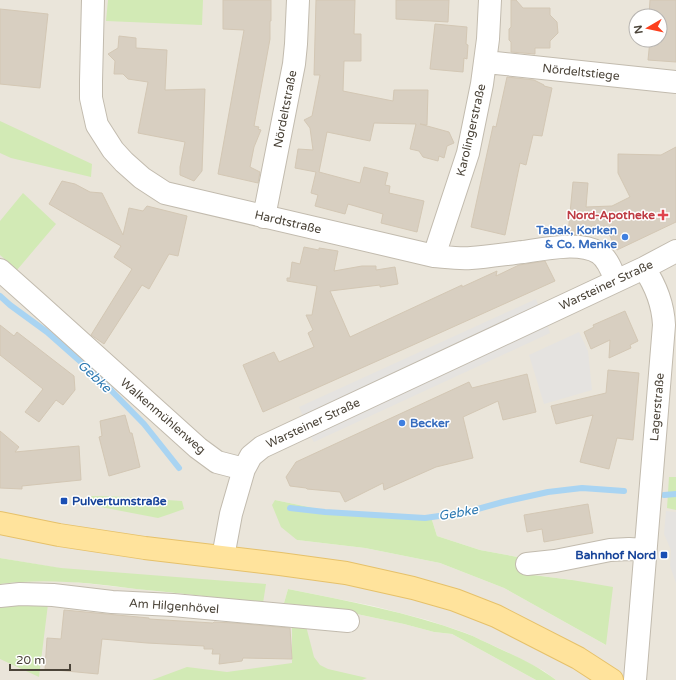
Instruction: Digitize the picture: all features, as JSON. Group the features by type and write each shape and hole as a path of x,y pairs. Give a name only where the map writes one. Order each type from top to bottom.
{"main road":[{"path":"0,523 59,535 145,548 346,573 427,592 455,600 496,616 578,658 612,680"}],"street":[{"name":"Hardtstraße","path":"93,0 91,81 92,98 97,125 113,150 124,162 142,178 165,193 434,256 471,258 556,247 587,248 599,253 607,261 616,281"},
{"name":"Nördeltstraße","path":"264,217 294,64 298,0"},
{"name":"Karolingerstraße","path":"434,256 468,153 477,112 486,62 490,0"},
{"name":"Nördeltstiege","path":"486,62 676,82"},
{"name":"Warsteiner Straße","path":"223,557 231,514 244,469 251,456 262,447 644,268 676,251"},
{"name":"Lagerstraße","path":"635,680 664,325 656,288 644,268"},
{"name":"Walkenmühlenweg","path":"0,270 198,448 217,462 244,469"},
{"path":"527,564 555,561 610,550 645,550"},
{"name":"Am Hilgenhövel","path":"0,596 20,594 53,596 348,621"}],"shaded area":[{"path":"0,0 676,0 676,680 556,680 544,671 466,633 427,620 373,606 288,589 284,603 352,613 434,632 452,634 536,680 0,680 0,584 41,580 74,582 263,603 0,558","holes":["275,500 328,511 381,518 432,520 437,536 480,550 523,558 533,575 572,580 606,645 504,588 440,563 365,548 297,540"]},
{"path":"536,299 539,307 303,416 299,407"},
{"path":"547,324 550,333 314,442 309,434"},
{"path":"579,332 588,351 592,390 544,404 529,355"},
{"path":"666,511 676,512 676,583 670,566 671,550 664,534"}],"green space":[{"path":"108,0 203,0 202,25 106,21"},
{"path":"0,121 92,164 91,177 11,158 0,153"},
{"path":"23,193 56,224 17,270 0,255 0,221"},
{"path":"669,477 676,477 676,510 667,508"},
{"path":"92,496 182,501 184,509 158,518 85,504"},
{"path":"275,500 328,511 380,518 432,520 437,536 480,550 523,558 533,575 613,587 606,645 504,588 440,563 365,548 297,540 281,527 272,505"},
{"path":"0,558 61,568 266,584 263,603 85,583 34,581 0,584"},
{"path":"288,589 378,608 422,619 465,633 513,655 556,680 536,680 452,634 434,632 352,613 284,603"},
{"path":"27,603 48,604 39,677 0,659 0,607"},
{"path":"292,625 306,626 314,657 320,665 328,669 367,678 362,680 152,680 187,667 227,672 292,663"}],"building":[{"path":"223,0 271,0 270,39 254,126 259,127 258,129 261,130 254,147 250,167 260,172 258,183 218,174 244,30 223,29"},
{"path":"316,0 355,0 354,34 361,34 361,61 344,61 343,91 393,101 394,90 428,90 427,125 420,124 449,132 454,143 447,146 444,158 439,156 438,161 423,157 419,151 410,149 416,124 374,123 370,141 327,132 319,172 360,183 364,167 388,173 385,185 390,186 389,193 424,201 417,232 381,223 383,214 348,204 345,214 315,206 318,195 311,193 316,172 295,168 298,149 313,150 310,128 304,120 312,116 320,75 314,75"},
{"path":"396,0 449,0 448,22 396,19"},
{"path":"511,0 516,0 523,8 550,8 550,15 557,22 558,33 550,41 550,48 535,48 535,54 511,52 509,29 511,27"},
{"path":"650,0 676,0 676,62 648,60 649,48 668,48 668,8 650,8"},
{"path":"0,9 48,14 40,88 0,84"},
{"path":"435,24 467,27 467,59 464,58 463,72 430,69"},
{"path":"119,36 136,38 136,48 167,50 165,90 205,89 202,171 194,181 180,175 185,142 138,133 148,82 128,79 123,74 114,74 115,61 108,54 118,48"},
{"path":"507,77 534,80 544,86 552,88 542,136 533,135 526,165 520,163 505,235 471,227 493,126 496,127"},
{"path":"676,147 676,222 617,250 609,234 597,234 593,227 584,228 583,235 568,234 573,182 588,183 586,207 612,206 630,197 618,173 618,154 661,155"},
{"path":"62,181 75,184 90,192 102,193 123,235 129,208 143,211 147,206 187,216 178,256 169,254 149,289 142,285 104,344 91,335 132,269 114,257 121,246 49,204"},
{"path":"304,247 319,250 319,248 338,251 334,271 362,266 376,266 376,270 395,267 398,284 330,291 350,337 462,285 462,287 497,271 496,276 519,265 545,261 555,281 263,412 243,365 274,352 279,362 314,347 308,333 313,330 306,315 312,315 317,286 287,281 287,278 290,278 292,262 300,264"},
{"path":"625,311 638,341 630,345 631,348 609,358 610,340 591,349 584,332 594,327 593,325"},
{"path":"0,325 14,336 17,332 74,376 75,390 63,405 56,400 39,422 25,412 43,389 0,355"},
{"path":"608,370 639,373 633,440 617,438 609,469 580,462 593,415 556,424 551,406 606,393"},
{"path":"527,374 536,412 503,420 498,401 463,417 473,458 436,467 384,490 383,483 345,502 340,492 290,486 286,477 296,462 469,382 472,388"},
{"path":"125,415 130,433 132,433 140,467 109,476 99,437 102,436 100,421"},
{"path":"0,431 19,447 15,452 79,446 81,480 22,486 22,489 0,488"},
{"path":"588,504 593,533 544,542 542,529 527,532 524,515"},
{"path":"64,610 149,619 234,623 290,628 292,659 243,658 242,661 219,664 220,654 212,654 213,649 204,649 204,646 102,639 98,674 45,669 47,638 61,639"}],"waterway":[{"name":"Gebke","path":"0,296 47,332 99,378 144,424 179,468"},
{"name":"Gebke","path":"290,508 325,512 425,518 467,512 548,492 582,488 624,491"},
{"name":"Gebke","path":"664,495 676,494"}],"place":[{"name":"Nord-Apotheke","path":"663,215"},
{"name":"Tabak, Korken & Co. Menke","path":"625,237"},
{"name":"Becker","path":"402,423"},
{"name":"Pulvertumstraße","path":"64,501"},
{"name":"Bahnhof Nord","path":"664,555"}]}
